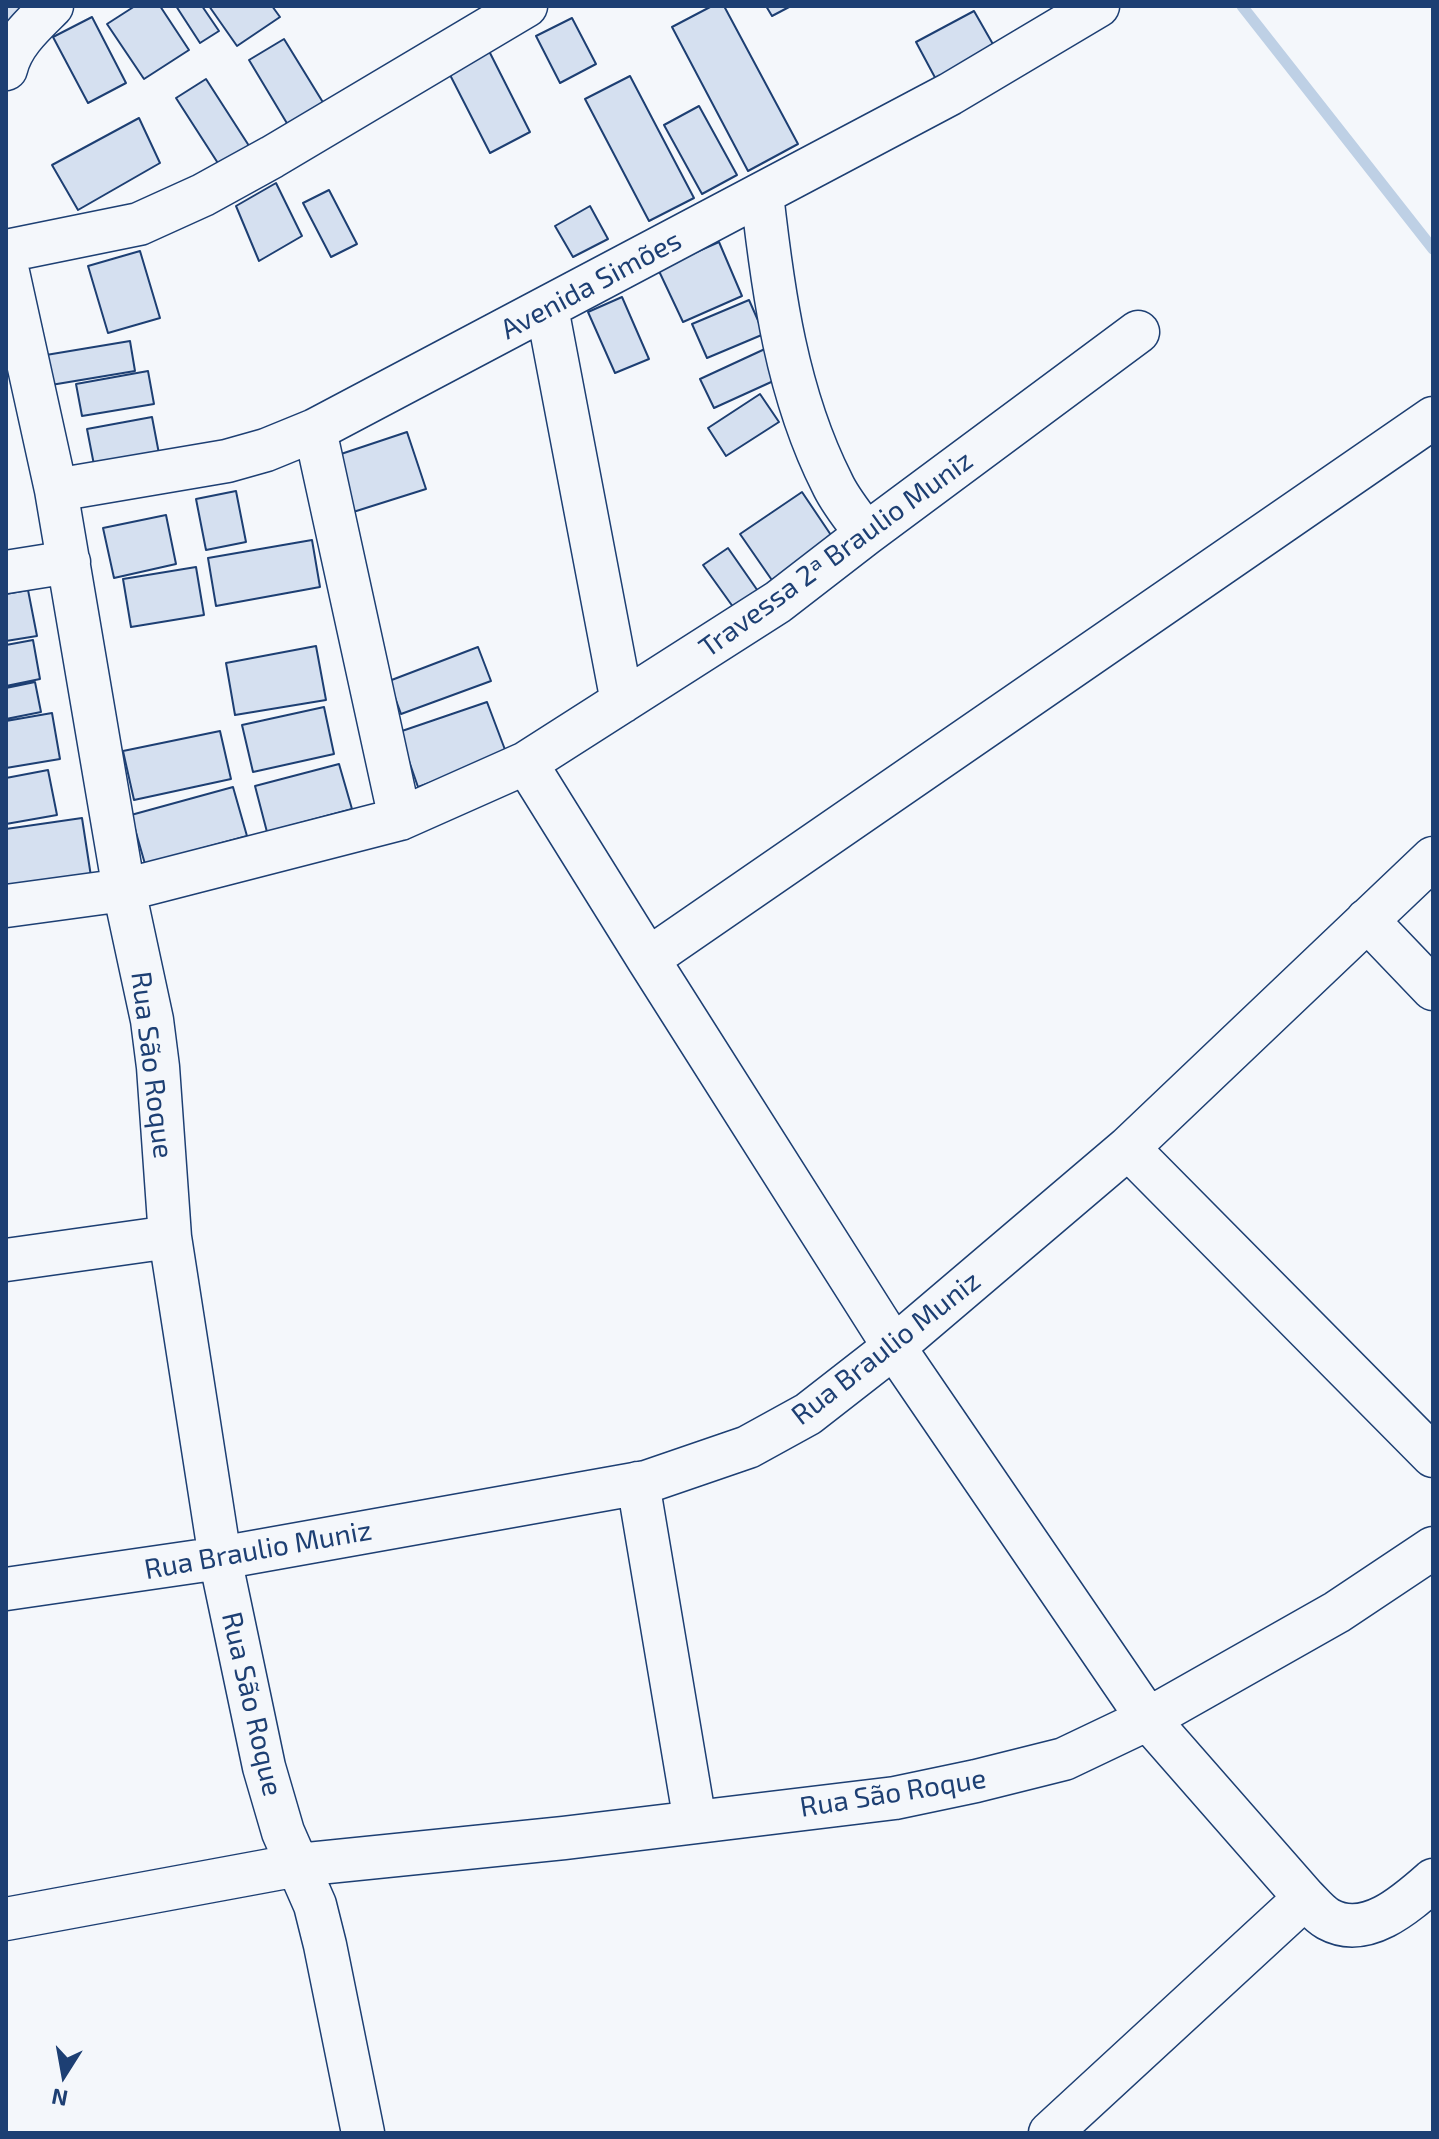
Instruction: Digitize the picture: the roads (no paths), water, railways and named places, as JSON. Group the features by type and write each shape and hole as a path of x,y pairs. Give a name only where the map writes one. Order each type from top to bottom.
{"street":[{"path":"6,69 27,30 52,6"},
{"path":"6,251 139,224 203,195 526,6"},
{"name":"Avenida Simões","path":"56,490 227,461 266,450 315,430 950,94 1084,9"},
{"path":"762,194 776,299 799,402 833,487 866,534"},
{"name":"Rua São Roque","path":"6,263 56,490 124,890 152,1020 170,1237 220,1558 264,1767 283,1832 315,1905 363,2133"},
{"path":"547,308 622,702"},
{"name":"Travessa 2ª Braulio Muniz","path":"6,906 124,890 400,819 526,763 778,602 1138,332"},
{"path":"648,959 1433,418"},
{"path":"315,430 400,819"},
{"path":"6,572 69,562"},
{"path":"526,763 894,1347 1148,1719 1325,1918 1355,1926 1379,1919 1399,1908 1433,1880"},
{"name":"Rua Braulio Muniz","path":"6,1589 220,1558 646,1482 748,1447 808,1414 894,1347 1128,1148 1433,858"},
{"path":"1367,920 1433,989"},
{"path":"1128,1148 1433,1456"},
{"path":"6,1260 170,1237"},
{"path":"638,1483 695,1822"},
{"name":"Rua São Roque","path":"6,1919 298,1865 564,1838 895,1798 1064,1759 1148,1719 1337,1612 1433,1548"},
{"path":"1050,2133 1305,1898"}],"waterway":[{"path":"1242,6 1433,249"}]}
